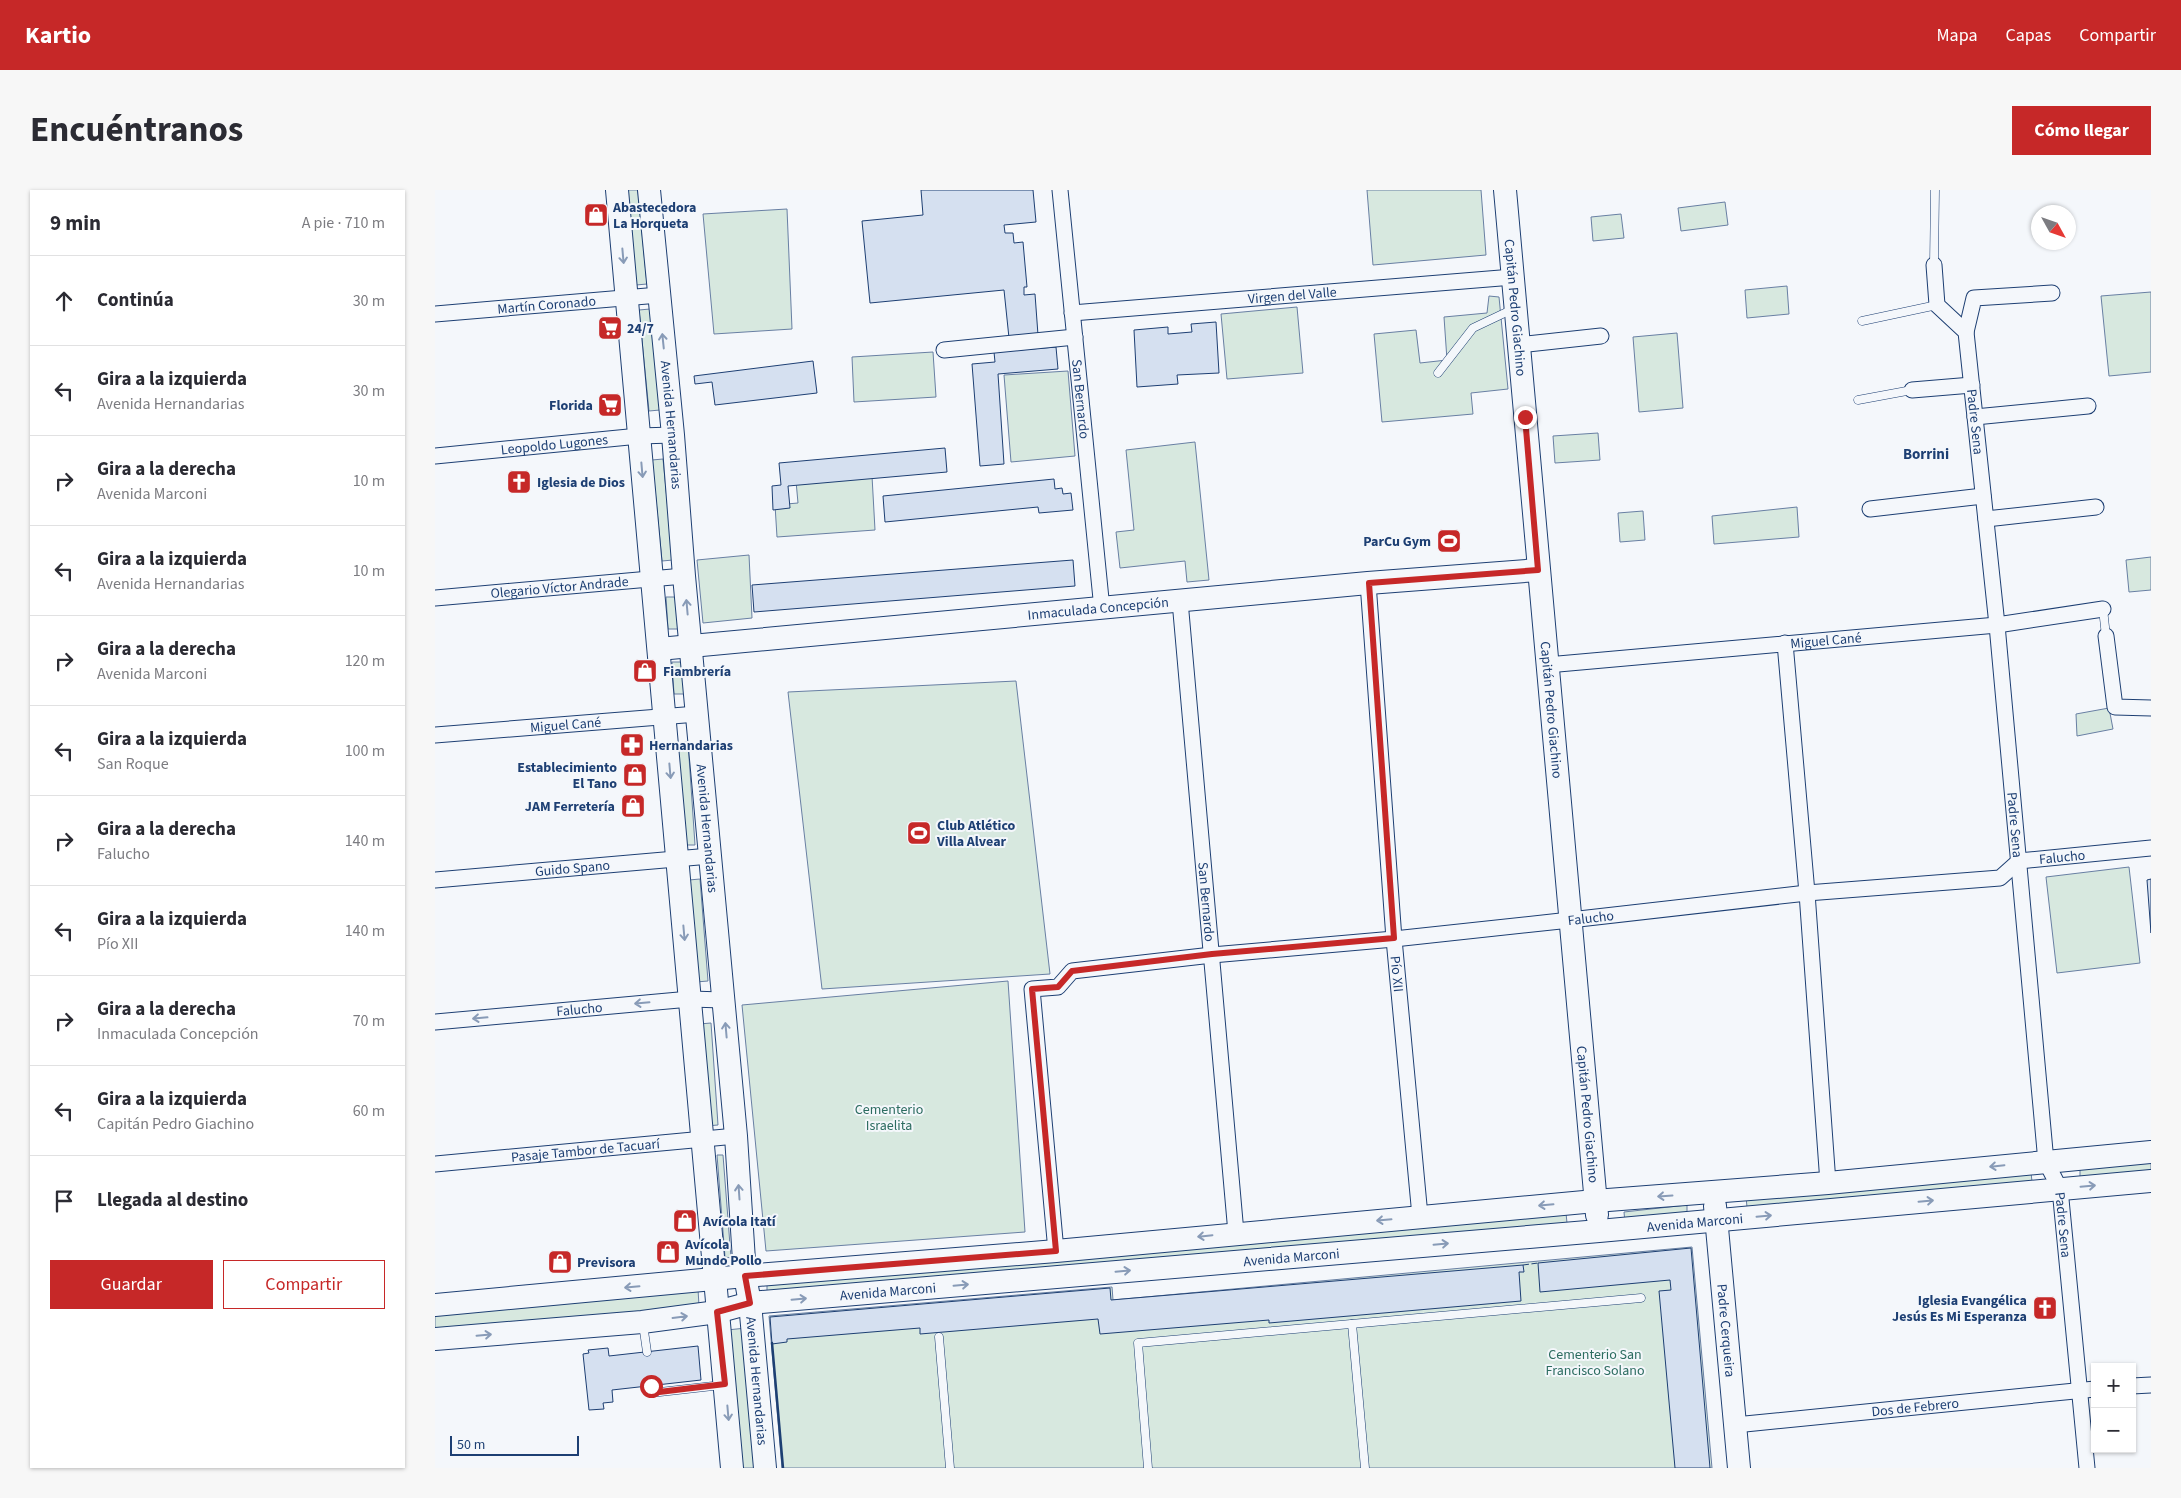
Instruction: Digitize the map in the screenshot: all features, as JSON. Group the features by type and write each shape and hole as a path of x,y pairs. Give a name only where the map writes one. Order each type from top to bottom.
{"main road":[{"path":"617,190 732,1468"},
{"name":"Avenida Hernandarias","path":"649,190 736,1136 745,1276 750,1303 765,1468"},
{"name":"Capitán Pedro Giachino","path":"1505,190 1599,1231"},
{"name":"Inmaculada Concepción","path":"659,649 1369,583 1538,570"},
{"name":"Avenida Marconi","path":"435,1305 745,1276 1056,1251 1419,1216 1828,1183 2151,1152"},
{"name":"Avenida Marconi","path":"435,1339 642,1322 717,1312 750,1303 1599,1231 2151,1181"},
{"name":"Padre Cerqueira","path":"1713,1192 1739,1468"}],"street":[{"name":"San Bernardo","path":"1060,190 1101,609"},
{"path":"1934,265 1937,305 1966,332"},
{"name":"Virgen del Valle","path":"1072,313 1513,277"},
{"name":"Padre Sena","path":"2052,293 1974,298 1966,332 1997,625 2046,1162 2060,1188 2087,1390 2087,1468"},
{"name":"Martín Coronado","path":"435,314 659,295"},
{"path":"1519,345 1601,336"},
{"path":"944,350 1075,338"},
{"path":"1912,390 1972,385"},
{"path":"1975,417 2087,406"},
{"name":"Leopoldo Lugones","path":"435,456 639,436 673,435"},
{"path":"1870,509 1983,496"},
{"path":"1986,519 2096,507"},
{"name":"Olegario Víctor Andrade","path":"435,598 684,576"},
{"name":"Pío XII","path":"1369,583 1394,938 1419,1216"},
{"name":"San Bernardo","path":"1179,601 1236,1233"},
{"name":"Miguel Cané","path":"1547,665 1997,625 2103,609"},
{"path":"2106,636 2115,707 2151,708"},
{"path":"1785,643 1807,892 1828,1183"},
{"name":"Miguel Cané","path":"435,734 697,714"},
{"name":"Falucho","path":"1056,1251 1032,989 1058,987 1072,971 1212,954 1570,920 1807,892 2001,878 2019,861 2151,848"},
{"name":"Guido Spano","path":"435,880 710,856"},
{"name":"Falucho","path":"435,1022 690,999 723,1000"},
{"name":"Pasaje Tambor de Tacuarí","path":"435,1164 736,1136"},
{"path":"2136,1386 2151,1385"},
{"name":"Dos de Febrero","path":"1735,1426 2087,1390"}],"lane":[{"path":"1934,265 1935,190"},
{"path":"1862,321 1937,305"},
{"path":"1438,373 1473,328 1515,309"},
{"path":"1858,400 1912,390"},
{"path":"2103,609 2106,636"},
{"path":"1148,1468 1138,1343 1641,1298"},
{"path":"642,1322 647,1352"},
{"path":"1352,1324 1365,1468"},
{"path":"939,1337 950,1468"},
{"path":"651,1386 651,1393 725,1384"}],"green space":[{"path":"627,190 638,190 647,284 636,285"},
{"path":"1367,190 1481,190 1486,255 1373,265"},
{"path":"1725,202 1728,225 1681,231 1678,208"},
{"path":"787,209 792,329 714,334 703,214"},
{"path":"1621,214 1624,238 1593,241 1591,217"},
{"path":"1787,286 1789,314 1747,318 1745,290"},
{"path":"2151,292 2151,372 2109,376 2101,296"},
{"path":"1489,296 1499,297 1508,389 1471,393 1473,414 1382,422 1374,334 1416,330 1420,363 1447,360 1444,317 1487,313"},
{"path":"1297,307 1303,373 1227,379 1221,314"},
{"path":"650,309 660,410 649,411 639,310"},
{"path":"1677,333 1683,408 1639,412 1633,337"},
{"path":"933,352 936,397 854,402 852,357"},
{"path":"1068,371 1075,456 1011,462 1004,375"},
{"path":"1598,433 1600,460 1555,463 1553,436"},
{"path":"1195,442 1209,580 1187,582 1185,561 1120,568 1116,532 1134,530 1126,450"},
{"path":"663,459 673,560 662,561 652,460"},
{"path":"872,476 875,530 777,537 775,505 798,503 796,481"},
{"path":"1797,507 1799,537 1714,544 1712,516"},
{"path":"1643,511 1645,540 1620,542 1618,513"},
{"path":"749,555 752,618 703,623 697,560"},
{"path":"2151,557 2151,590 2129,592 2126,560"},
{"path":"666,597 677,597 679,629 668,629"},
{"path":"672,662 683,662 685,694 674,694"},
{"name":"Club Atlético Villa Alvear","path":"1016,681 1050,974 822,989 788,692"},
{"path":"2109,708 2113,729 2077,736 2076,714"},
{"path":"688,742 695,845 683,845 676,743"},
{"path":"2129,867 2140,963 2057,973 2046,877"},
{"path":"700,879 708,981 696,982 689,880"},
{"name":"Cementerio Israelita","path":"1008,981 1025,1232 766,1251 742,1005"},
{"path":"711,1023 718,1125 706,1126 699,1024"},
{"path":"717,1155 723,1155 731,1258 725,1257"},
{"path":"2151,1160 2151,1170 2080,1177 2080,1167"},
{"path":"2031,1172 2032,1182 1747,1207 1746,1197"},
{"path":"1687,1205 1687,1215 1625,1223 1624,1212"},
{"path":"1566,1213 1567,1223 767,1294 767,1284"},
{"name":"Cementerio San Francisco Solano","path":"1692,1247 1712,1468 782,1468 769,1316 1112,1287 1113,1300"},
{"path":"698,1289 699,1306 435,1331 435,1314"},
{"path":"746,1328 757,1468 737,1468 727,1330"}],"building":[{"path":"921,190 1033,190 1036,222 1004,225 1005,233 1013,233 1014,243 1023,242 1027,287 1024,287 1024,295 1035,294 1038,335 1009,338 1004,290 870,303 862,221 923,215"},
{"path":"1216,322 1219,373 1177,375 1178,384 1137,387 1134,330 1168,327 1168,334 1192,332 1191,324"},
{"path":"1056,347 1058,369 998,374 1004,464 980,466 972,364 995,362 994,352"},
{"path":"813,361 817,393 715,405 712,382 695,384 694,376"},
{"path":"945,448 947,472 788,486 790,508 773,510 772,486 781,485 779,463"},
{"path":"1054,479 1055,489 1062,488 1063,494 1071,493 1073,510 1039,513 1038,507 885,522 883,496"},
{"path":"1073,560 1075,586 754,612 752,585"},
{"path":"2151,879 2151,933 2147,880"},
{"path":"1691,1248 1710,1468 1675,1468 1659,1291 1671,1290 1670,1280 1540,1292 1538,1263"},
{"path":"1523,1265 1524,1272 1519,1272 1521,1301 1269,1323 1269,1320 1100,1334 1098,1319 920,1334 920,1328 787,1339 787,1342 772,1344 770,1317 1110,1288 1111,1300"},
{"path":"698,1346 701,1380 612,1390 613,1402 603,1403 604,1409 589,1410 583,1354 589,1353 588,1350 608,1348 609,1356"}],"fence":[{"path":"1523,1265 1538,1263"}],"wall":[{"path":"772,1343 783,1468"}],"place":[{"name":"Abastecedora La Horqueta","path":"596,215"},
{"name":"24/7","path":"610,328"},
{"name":"Florida","path":"610,405"},
{"name":"Iglesia de Dios","path":"519,482"},
{"name":"ParCu Gym","path":"1449,541"},
{"name":"Fiambrería","path":"645,671"},
{"name":"Hernandarias","path":"632,745"},
{"name":"Establecimiento El Tano","path":"635,775"},
{"name":"JAM Ferretería","path":"633,806"},
{"name":"Club Atlético Villa Alvear","path":"919,833"},
{"name":"Avícola Itatí","path":"685,1221"},
{"name":"Avícola Mundo Pollo","path":"668,1252"},
{"name":"Previsora","path":"560,1262"},
{"name":"Iglesia Evangélica Jesús Es Mi Esperanza","path":"2045,1308"}],"district":[{"name":"Borrini","path":"1926,454"}],"route":[{"path":"651,1386 651,1393 725,1384 717,1312 750,1303 745,1276 1056,1251 1032,989 1058,987 1072,971 1212,954 1394,938 1369,583 1538,570 1525,417"}]}
